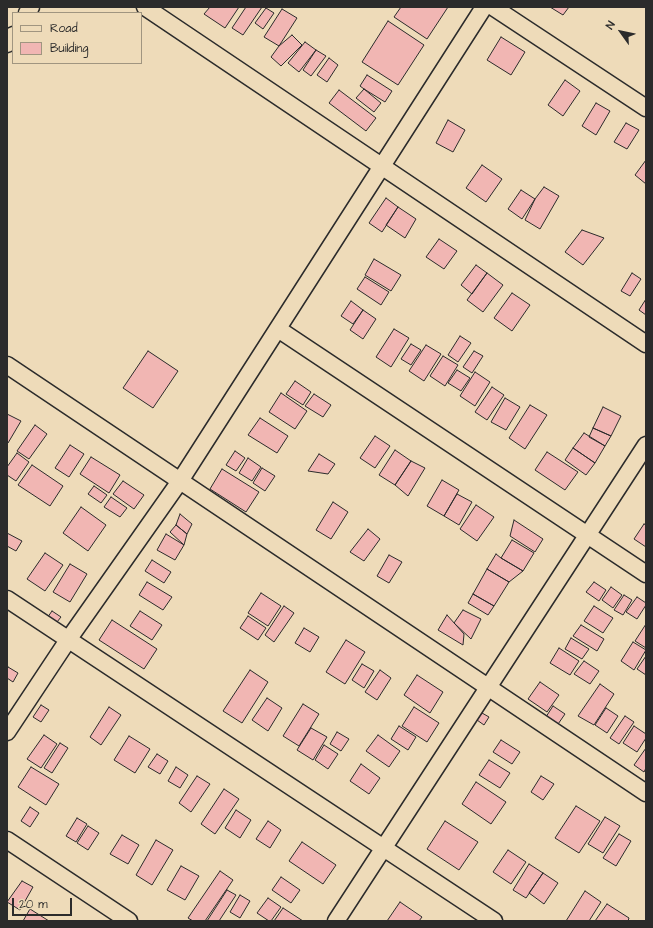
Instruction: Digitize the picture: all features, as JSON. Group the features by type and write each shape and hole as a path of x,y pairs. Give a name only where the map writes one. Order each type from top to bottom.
{"street":[{"path":"145,7 646,344"},
{"path":"7,732 68,640 180,481 484,7"},
{"path":"493,7 646,108"},
{"path":"278,329 646,574"},
{"path":"7,365 646,793"},
{"path":"336,921 646,445"},
{"path":"7,599 494,921"},
{"path":"7,840 129,921"}],"building":[{"path":"210,7 239,7 225,28 204,14"},
{"path":"246,7 262,7 243,35 232,28"},
{"path":"401,7 448,7 427,39 394,17"},
{"path":"550,7 569,7 563,15"},
{"path":"266,8 274,13 263,29 255,23"},
{"path":"282,9 297,18 279,46 264,37"},
{"path":"388,21 424,45 398,85 362,62"},
{"path":"292,35 302,45 281,66 271,57 279,46"},
{"path":"501,37 525,52 511,75 487,60"},
{"path":"305,42 316,50 299,72 288,63"},
{"path":"316,50 326,56 311,76 303,70"},
{"path":"329,58 338,65 327,82 317,75"},
{"path":"367,75 392,91 385,102 360,86"},
{"path":"565,80 580,91 563,116 548,105"},
{"path":"364,89 381,103 374,112 356,98"},
{"path":"339,90 376,118 366,131 329,103"},
{"path":"596,103 610,111 596,135 582,126"},
{"path":"448,120 465,130 453,152 436,143"},
{"path":"626,123 639,130 627,149 614,142"},
{"path":"646,160 646,184 635,175"},
{"path":"482,165 502,179 486,202 466,188"},
{"path":"544,187 559,196 540,229 525,220 535,199"},
{"path":"521,190 535,199 522,219 508,209"},
{"path":"386,198 398,207 382,232 369,223"},
{"path":"398,207 416,219 405,238 386,225"},
{"path":"582,230 604,238 583,265 565,252"},
{"path":"439,239 457,251 444,269 426,257"},
{"path":"374,259 401,275 391,291 365,275"},
{"path":"476,265 487,273 472,294 461,285"},
{"path":"487,273 503,285 483,312 467,300"},
{"path":"632,273 641,279 630,296 621,291"},
{"path":"365,277 389,292 381,305 357,289"},
{"path":"512,293 530,305 512,331 494,318"},
{"path":"646,299 646,315 639,310"},
{"path":"351,301 363,310 353,324 341,316"},
{"path":"363,310 376,319 363,339 350,330"},
{"path":"394,329 409,338 391,367 376,357"},
{"path":"460,336 471,343 458,362 448,355"},
{"path":"411,344 421,350 411,365 401,359"},
{"path":"426,345 441,354 424,381 409,371"},
{"path":"148,351 178,371 153,408 123,388"},
{"path":"474,351 483,356 472,373 463,367"},
{"path":"443,356 458,365 445,386 430,376"},
{"path":"457,370 470,378 461,391 448,383"},
{"path":"475,372 490,382 475,406 460,396"},
{"path":"295,381 311,392 303,405 286,394"},
{"path":"492,387 504,395 487,420 475,412"},
{"path":"281,393 307,411 295,429 269,412"},
{"path":"314,394 331,405 323,417 305,406"},
{"path":"505,398 520,407 506,430 491,422"},
{"path":"530,405 547,415 525,449 509,438"},
{"path":"603,407 621,416 611,436 593,428"},
{"path":"7,414 21,421 8,443 7,443"},
{"path":"260,418 288,436 277,453 248,435"},
{"path":"35,425 47,434 29,459 17,451"},
{"path":"593,428 611,436 605,446 589,437"},
{"path":"584,433 605,446 595,463 573,448"},
{"path":"375,436 390,446 375,468 360,458"},
{"path":"70,445 84,454 69,477 55,468"},
{"path":"573,448 595,463 586,475 565,460"},
{"path":"395,450 411,461 395,485 379,475"},
{"path":"235,451 245,458 236,471 226,465"},
{"path":"547,452 578,472 565,490 535,470"},
{"path":"17,453 29,462 16,481 7,475 7,467"},
{"path":"319,454 335,464 328,474 308,471"},
{"path":"91,457 120,475 109,493 80,474"},
{"path":"248,458 261,467 252,481 239,473"},
{"path":"411,461 425,468 408,496 395,485"},
{"path":"32,465 63,486 50,506 18,485"},
{"path":"262,468 275,476 265,491 253,483"},
{"path":"222,469 259,492 246,512 210,489"},
{"path":"442,480 459,490 444,516 427,506"},
{"path":"123,481 144,495 134,509 113,494"},
{"path":"94,486 107,495 101,503 88,494"},
{"path":"457,494 472,502 459,525 444,516"},
{"path":"111,497 127,508 120,517 104,507"},
{"path":"333,502 348,512 331,539 316,530"},
{"path":"476,505 494,517 477,541 460,529"},
{"path":"81,507 106,525 88,551 63,533"},
{"path":"180,514 192,524 187,534 176,525"},
{"path":"514,520 543,539 535,552 510,536"},
{"path":"644,524 646,525 646,547 634,539"},
{"path":"176,525 187,534 184,545 170,532"},
{"path":"368,529 380,539 364,561 350,552"},
{"path":"7,533 22,541 16,551 7,546"},
{"path":"166,534 184,545 175,560 157,550"},
{"path":"512,540 534,553 523,571 501,558"},
{"path":"45,553 63,565 45,591 27,579"},
{"path":"496,554 523,571 509,582 487,569"},
{"path":"389,555 402,562 389,583 377,576"},
{"path":"152,560 171,572 164,583 145,571"},
{"path":"70,564 87,574 70,602 53,592"},
{"path":"487,569 509,582 494,606 473,594"},
{"path":"147,582 172,597 163,610 139,595"},
{"path":"594,582 606,590 599,601 586,592"},
{"path":"611,587 622,595 613,608 602,600"},
{"path":"261,593 281,606 268,626 248,613"},
{"path":"473,594 494,606 488,615 468,603"},
{"path":"624,595 632,600 623,615 614,610"},
{"path":"637,597 646,603 646,605 637,619 626,612"},
{"path":"284,606 294,613 274,642 265,635"},
{"path":"594,606 613,618 603,633 584,621"},
{"path":"463,610 481,619 471,639 454,623"},
{"path":"52,611 61,617 53,627 45,621"},
{"path":"140,611 162,625 152,640 130,626"},
{"path":"447,615 464,634 463,645 438,630"},
{"path":"248,616 266,628 258,640 240,628"},
{"path":"112,620 157,649 144,669 99,640"},
{"path":"646,624 646,648 635,641"},
{"path":"581,625 604,639 597,651 573,636"},
{"path":"304,628 319,637 310,652 295,643"},
{"path":"571,638 589,649 582,659 565,649"},
{"path":"346,640 365,652 345,684 326,672"},
{"path":"633,642 646,650 634,670 621,661"},
{"path":"559,648 579,661 570,675 550,663"},
{"path":"646,656 646,675 637,669"},
{"path":"584,661 599,671 590,684 574,674"},
{"path":"362,664 374,671 364,688 352,680"},
{"path":"8,667 18,673 13,682 7,678"},
{"path":"250,670 268,682 242,723 223,711"},
{"path":"380,670 391,678 377,700 365,692"},
{"path":"417,675 443,692 430,713 404,695"},
{"path":"540,682 559,695 547,712 528,699"},
{"path":"600,684 614,694 594,725 578,716"},
{"path":"267,698 282,708 268,731 252,720"},
{"path":"303,704 319,714 299,746 283,736"},
{"path":"41,705 49,710 41,722 33,717"},
{"path":"553,706 565,714 556,727 544,720"},
{"path":"109,707 121,715 101,745 90,737"},
{"path":"414,707 439,723 427,742 402,726"},
{"path":"606,708 618,716 607,733 595,725"},
{"path":"482,713 489,717 484,725 477,720"},
{"path":"625,716 634,722 619,744 610,738"},
{"path":"399,726 416,737 408,750 391,739"},
{"path":"634,726 646,734 646,738 637,752 623,743"},
{"path":"311,728 327,737 313,760 297,750"},
{"path":"337,732 349,739 341,751 330,744"},
{"path":"44,735 57,744 41,768 27,759"},
{"path":"378,735 400,751 389,767 366,751"},
{"path":"129,736 150,749 135,773 114,760"},
{"path":"501,740 520,752 512,764 493,752"},
{"path":"60,743 68,748 52,773 44,768"},
{"path":"324,745 338,754 328,769 315,760"},
{"path":"646,748 646,768 644,772 634,765"},
{"path":"157,754 168,761 160,774 148,767"},
{"path":"489,760 510,773 500,788 479,775"},
{"path":"361,764 380,778 369,794 350,781"},
{"path":"31,767 59,784 46,805 18,787"},
{"path":"176,767 188,775 180,788 168,781"},
{"path":"197,776 210,784 191,812 179,803"},
{"path":"541,776 554,784 543,800 531,792"},
{"path":"476,782 506,802 491,824 462,804"},
{"path":"224,789 239,799 215,834 201,824"},
{"path":"576,806 600,821 579,853 555,838"},
{"path":"30,807 39,813 30,827 21,821"},
{"path":"236,810 251,820 240,838 225,828"},
{"path":"605,817 620,826 603,853 588,844"},
{"path":"77,818 87,824 76,842 66,836"},
{"path":"268,821 281,830 270,848 256,839"},
{"path":"445,821 478,842 459,870 427,849"},
{"path":"88,826 99,833 88,850 77,843"},
{"path":"619,834 631,841 616,866 603,858"},
{"path":"122,835 139,845 128,864 110,854"},
{"path":"156,840 173,850 152,885 136,875"},
{"path":"302,842 336,865 323,884 289,861"},
{"path":"508,850 526,862 511,884 493,872"},
{"path":"529,864 543,873 526,898 513,890"},
{"path":"181,866 199,876 185,900 167,890"},
{"path":"220,871 233,880 205,921 193,921 188,918"},
{"path":"543,873 558,883 544,904 529,893"},
{"path":"281,877 300,890 291,903 272,890"},
{"path":"22,881 33,887 20,910 7,902"},
{"path":"227,890 236,895 219,921 207,921"},
{"path":"585,891 601,902 589,921 566,921"},
{"path":"240,895 250,901 240,918 230,912"},
{"path":"268,898 281,907 271,921 257,913"},
{"path":"400,902 422,917 419,921 387,921"},
{"path":"607,904 629,918 628,921 595,921"},
{"path":"283,908 303,921 274,921"},
{"path":"30,909 49,921 23,921"}]}
